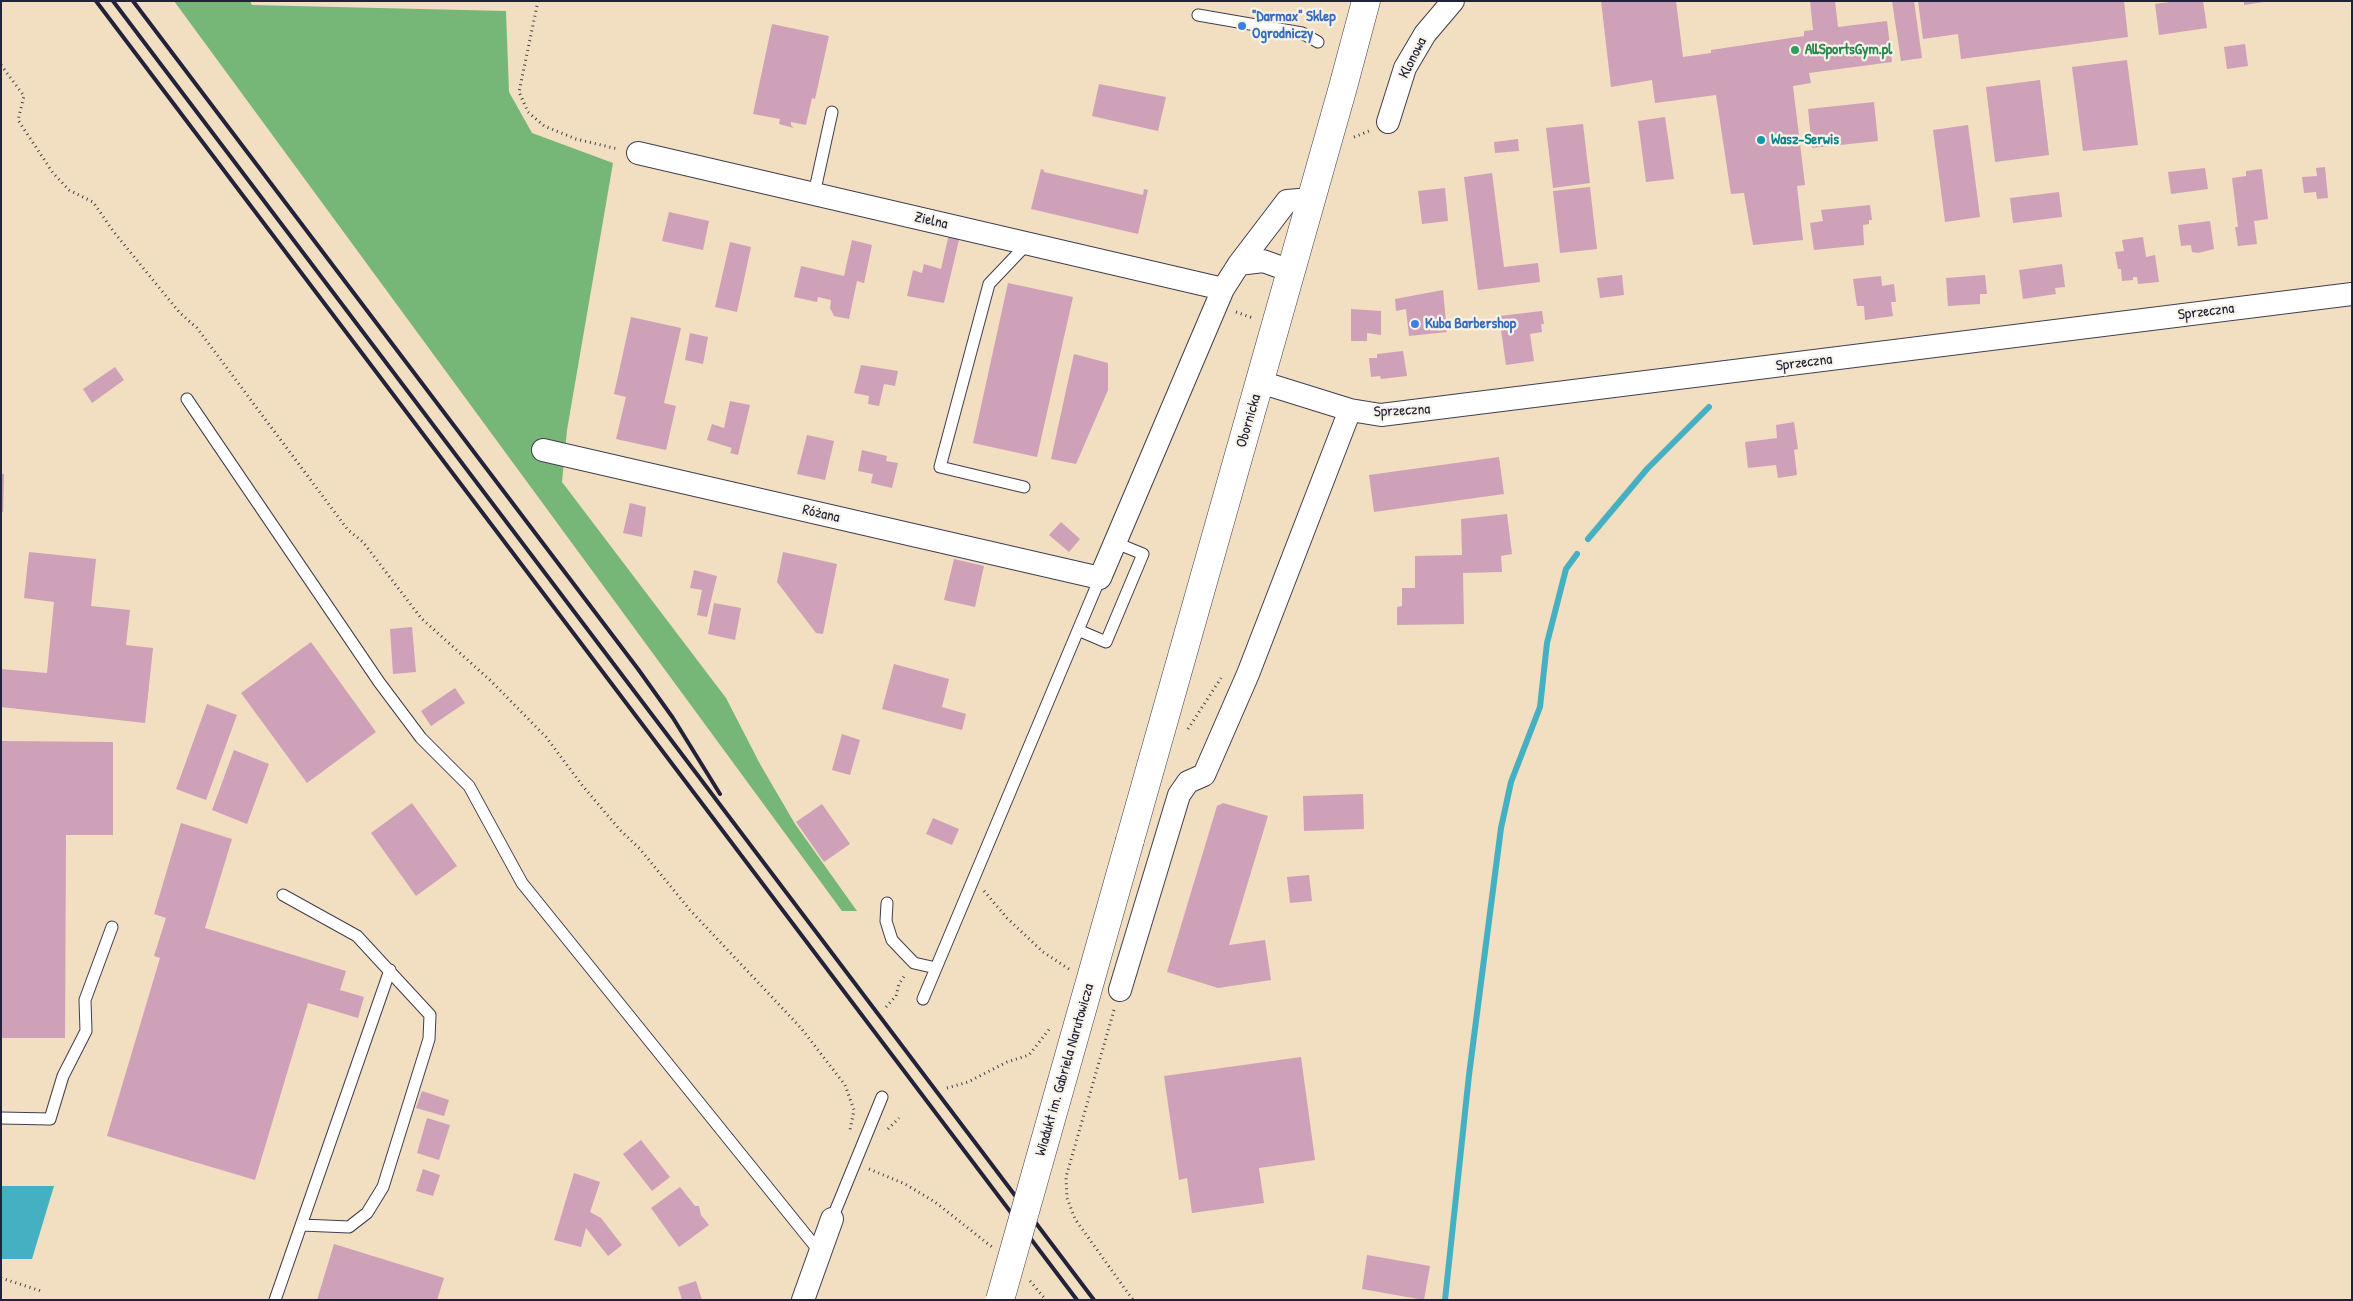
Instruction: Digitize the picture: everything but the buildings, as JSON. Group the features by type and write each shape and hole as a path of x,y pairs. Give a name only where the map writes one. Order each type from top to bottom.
{"main road":[{"name":"Obornicka","path":"1130,840 1312,199 1366,1"},
{"name":"Wiadukt im. Gabriela Narutowicza","path":"1000,1300 1130,840"}],"street":[{"name":"Klonowa","path":"1388,122 1405,68 1425,34 1453,1"},
{"name":"Zielna","path":"638,153 1223,289"},
{"path":"1100,578 1223,289 1239,264 1287,201 1312,199"},
{"path":"1239,264 1263,261 1291,271"},
{"name":"Sprzeczna","path":"1260,382 1350,410 1381,415 2352,294"},
{"path":"1120,990 1179,795 1188,782 1204,774 1224,729 1248,674 1350,410"},
{"name":"Różana","path":"543,450 1100,578"},
{"path":"803,1300 832,1219"}],"lane":[{"path":"1198,15 1302,33 1318,42"},
{"path":"814,194 832,112"},
{"path":"1024,487 940,467 989,284 1027,244"},
{"path":"187,399 380,682 422,738 469,786 522,883 734,1154 819,1251"},
{"path":"1078,630 1106,642 1143,554 1116,543"},
{"path":"923,999 1100,578"},
{"path":"283,895 357,936 430,1015 429,1039 383,1188 367,1213 349,1227 302,1225"},
{"path":"887,903 886,921 892,940 914,962 936,968"},
{"path":"1,1118 50,1119 63,1076 86,1031 85,1000 112,927"},
{"path":"276,1300 390,970"},
{"path":"832,1219 882,1097"}],"path":[{"path":"538,1 519,92 528,112 544,126 576,139 638,153"},
{"path":"1,66 24,96 18,120 53,173 69,190 93,202 113,232 180,313 197,328 348,530 363,542 422,618 491,681 546,738 620,830 640,849 690,910 801,1028 845,1085 852,1100 854,1110 846,1141 847,1149 854,1162 905,1184 935,1202 995,1249"},
{"path":"1190,725 1207,700"},
{"path":"973,879 1007,918 1036,945 1076,973"},
{"path":"886,1007 896,996 899,984 914,962"},
{"path":"1120,990 1066,1177 1066,1184 1067,1198 1075,1219 1133,1300"},
{"path":"947,1088 968,1082 1007,1062 1029,1055 1036,1049 1052,1025"},
{"path":"1,1278 41,1291"},
{"path":"1026,1278 1046,1300"}],"green space":[{"path":"174,1 250,1 252,5 506,11 509,92 532,133 613,163 567,430 562,482 726,698 760,764 795,824 857,911 842,911"}],"water":[{"path":"1,1186 54,1186 32,1259 1,1259"}],"waterway":[{"path":"1588,539 1647,469 1709,407"},
{"path":"1445,1300 1469,1075 1501,828 1511,782 1540,707 1547,643 1566,569 1577,554"}],"railway":[{"path":"96,1 1077,1300"},
{"path":"113,1 1094,1300"},
{"path":"133,1 638,669 673,718 720,794"}],"place":[{"name":"\"Darmax\" Sklep Ogrodniczy","path":"1242,26"},
{"name":"AllSportsGym.pl","path":"1795,50"},
{"name":"Wasz-Serwis","path":"1761,140"},
{"name":"Kuba Barbershop","path":"1415,324"}]}
